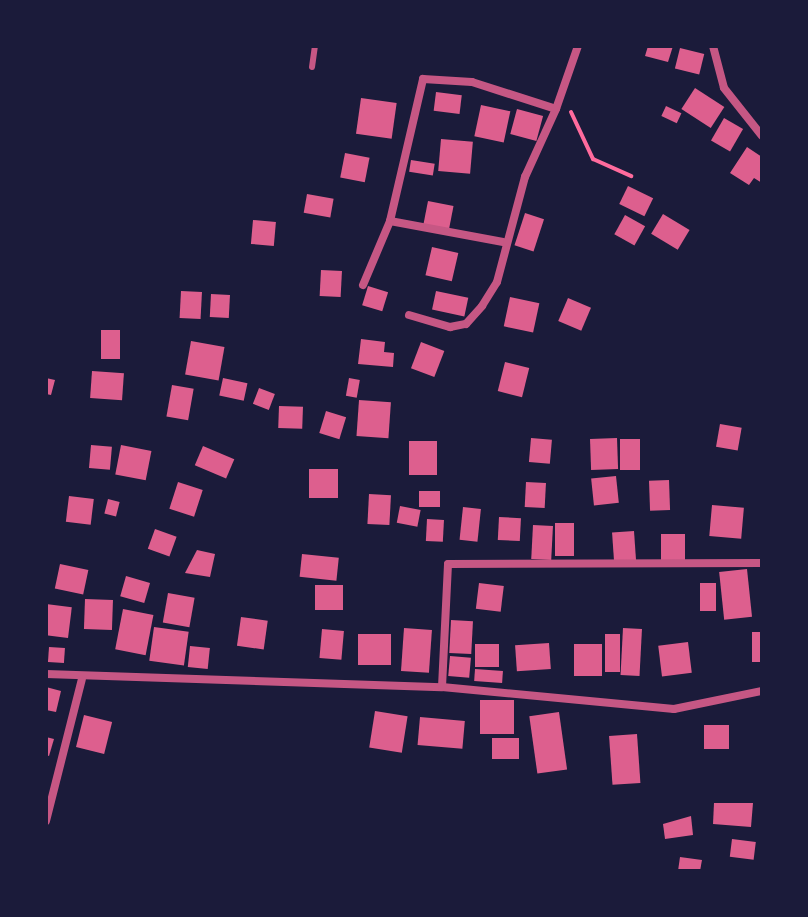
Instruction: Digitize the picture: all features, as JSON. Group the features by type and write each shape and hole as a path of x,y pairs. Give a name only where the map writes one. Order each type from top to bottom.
{"street":[{"path":"409,315 466,324 497,282 503,242 578,46"},
{"path":"713,46 724,88 762,136"},
{"path":"363,285 390,221 423,79 472,82 556,109"},
{"path":"390,221 503,242"},
{"path":"442,687 448,564 762,563"},
{"path":"46,674 82,679 442,687 674,709 762,691"},
{"path":"46,821 82,679"}],"lane":[{"path":"312,67 315,46"}],"path":[{"path":"560,93 593,159 631,176"}],"building":[{"path":"648,46 673,46 668,62 645,56"},
{"path":"680,48 704,54 699,74 675,68"},
{"path":"695,88 724,107 711,128 681,109"},
{"path":"436,92 462,95 459,114 434,111"},
{"path":"361,98 397,103 392,139 356,134"},
{"path":"481,105 510,111 504,143 474,136"},
{"path":"666,106 681,113 677,123 661,116"},
{"path":"517,109 543,116 536,141 510,134"},
{"path":"724,118 743,129 730,152 711,141"},
{"path":"441,139 473,142 470,174 438,171"},
{"path":"747,147 762,157 762,183 754,178 749,185 730,173"},
{"path":"345,153 370,158 365,182 340,178"},
{"path":"411,160 435,164 433,176 409,172"},
{"path":"628,186 653,198 644,216 619,204"},
{"path":"307,194 334,199 330,217 304,213"},
{"path":"428,201 454,206 449,230 423,225"},
{"path":"525,213 544,219 534,252 514,245"},
{"path":"663,214 690,230 678,250 651,234"},
{"path":"625,215 645,226 634,245 614,234"},
{"path":"253,220 276,222 274,246 251,244"},
{"path":"432,247 458,253 452,281 425,275"},
{"path":"321,270 342,271 341,297 320,296"},
{"path":"368,286 388,292 382,311 362,305"},
{"path":"181,291 202,292 201,319 180,318"},
{"path":"436,291 468,298 464,316 432,310"},
{"path":"211,294 230,295 229,318 210,317"},
{"path":"510,297 539,303 533,333 504,326"},
{"path":"568,298 591,308 581,331 558,321"},
{"path":"101,330 120,330 120,359 101,359"},
{"path":"361,339 385,342 384,352 394,353 393,367 358,364"},
{"path":"191,341 224,347 219,380 185,374"},
{"path":"421,342 444,351 434,377 411,368"},
{"path":"505,362 529,368 522,397 498,391"},
{"path":"92,371 124,373 122,400 90,398"},
{"path":"46,378 55,380 51,395 46,394"},
{"path":"223,378 247,383 244,401 219,396"},
{"path":"349,378 360,380 357,398 346,396"},
{"path":"172,385 194,389 188,420 166,417"},
{"path":"259,388 275,394 269,410 253,404"},
{"path":"359,400 391,402 388,438 356,436"},
{"path":"279,406 303,407 302,429 278,428"},
{"path":"326,411 346,417 339,439 319,433"},
{"path":"720,424 742,428 738,450 716,447"},
{"path":"531,438 552,440 550,464 529,462"},
{"path":"617,438 618,469 591,470 590,439"},
{"path":"620,439 640,439 640,470 620,470"},
{"path":"409,441 437,441 437,475 409,475"},
{"path":"91,445 112,447 110,470 89,468"},
{"path":"121,445 151,451 146,480 115,474"},
{"path":"203,446 234,459 226,479 195,465"},
{"path":"309,469 338,469 338,498 309,498"},
{"path":"616,476 619,503 594,505 591,479"},
{"path":"669,480 670,510 650,511 649,481"},
{"path":"178,482 203,490 194,517 169,509"},
{"path":"526,482 546,483 545,508 525,507"},
{"path":"419,491 440,491 440,507 419,507"},
{"path":"369,494 391,495 389,525 367,524"},
{"path":"69,496 94,499 91,525 66,522"},
{"path":"108,499 120,502 116,516 104,514"},
{"path":"712,505 744,508 741,539 709,536"},
{"path":"400,506 421,510 417,527 397,523"},
{"path":"463,507 481,509 477,542 460,540"},
{"path":"499,517 521,518 520,541 498,540"},
{"path":"427,519 444,520 443,542 426,541"},
{"path":"555,523 574,523 574,556 555,556"},
{"path":"533,525 553,526 551,560 531,559"},
{"path":"155,529 177,537 169,557 148,549"},
{"path":"634,531 636,560 614,561 612,533"},
{"path":"661,534 685,534 685,561 661,561"},
{"path":"197,550 215,554 210,577 185,573"},
{"path":"302,554 339,558 336,581 300,577"},
{"path":"60,564 88,570 83,594 55,588"},
{"path":"747,569 752,617 724,620 719,572"},
{"path":"126,576 150,583 144,603 120,596"},
{"path":"479,583 504,586 501,612 476,609"},
{"path":"700,583 716,583 716,611 700,611"},
{"path":"315,585 343,585 343,610 315,610"},
{"path":"168,593 195,598 189,627 163,623"},
{"path":"85,599 113,600 112,630 84,629"},
{"path":"46,604 72,607 68,638 46,635"},
{"path":"123,609 153,615 146,655 115,649"},
{"path":"241,617 268,621 264,649 237,646"},
{"path":"451,620 473,621 471,654 449,653"},
{"path":"154,627 189,632 184,666 149,661"},
{"path":"404,628 432,630 429,673 401,671"},
{"path":"623,628 642,629 640,676 621,675"},
{"path":"322,629 344,631 341,660 319,658"},
{"path":"752,632 762,632 762,662 752,662"},
{"path":"358,634 391,634 391,665 358,665"},
{"path":"605,634 620,634 620,672 605,672"},
{"path":"688,642 692,673 662,676 658,646"},
{"path":"549,643 551,669 517,671 515,645"},
{"path":"475,644 499,644 499,667 475,667"},
{"path":"574,644 602,644 602,676 574,676"},
{"path":"190,646 210,648 208,669 188,667"},
{"path":"49,647 65,648 64,663 48,662"},
{"path":"450,656 471,658 469,678 448,676"},
{"path":"475,669 503,671 502,683 474,681"},
{"path":"46,687 61,691 56,712 46,710"},
{"path":"480,700 514,700 514,734 480,734"},
{"path":"375,711 408,716 402,753 369,748"},
{"path":"559,712 567,769 537,774 529,716"},
{"path":"84,715 112,722 104,754 76,747"},
{"path":"420,717 465,721 462,749 418,745"},
{"path":"704,725 729,725 729,749 704,749"},
{"path":"637,734 640,783 612,785 609,736"},
{"path":"46,737 54,739 49,756 46,755"},
{"path":"492,738 519,738 519,759 492,759"},
{"path":"714,803 753,803 751,827 713,824"},
{"path":"691,816 693,835 665,839 663,824"},
{"path":"732,839 756,842 754,860 730,857"},
{"path":"680,857 702,860 700,871 678,871"}]}
